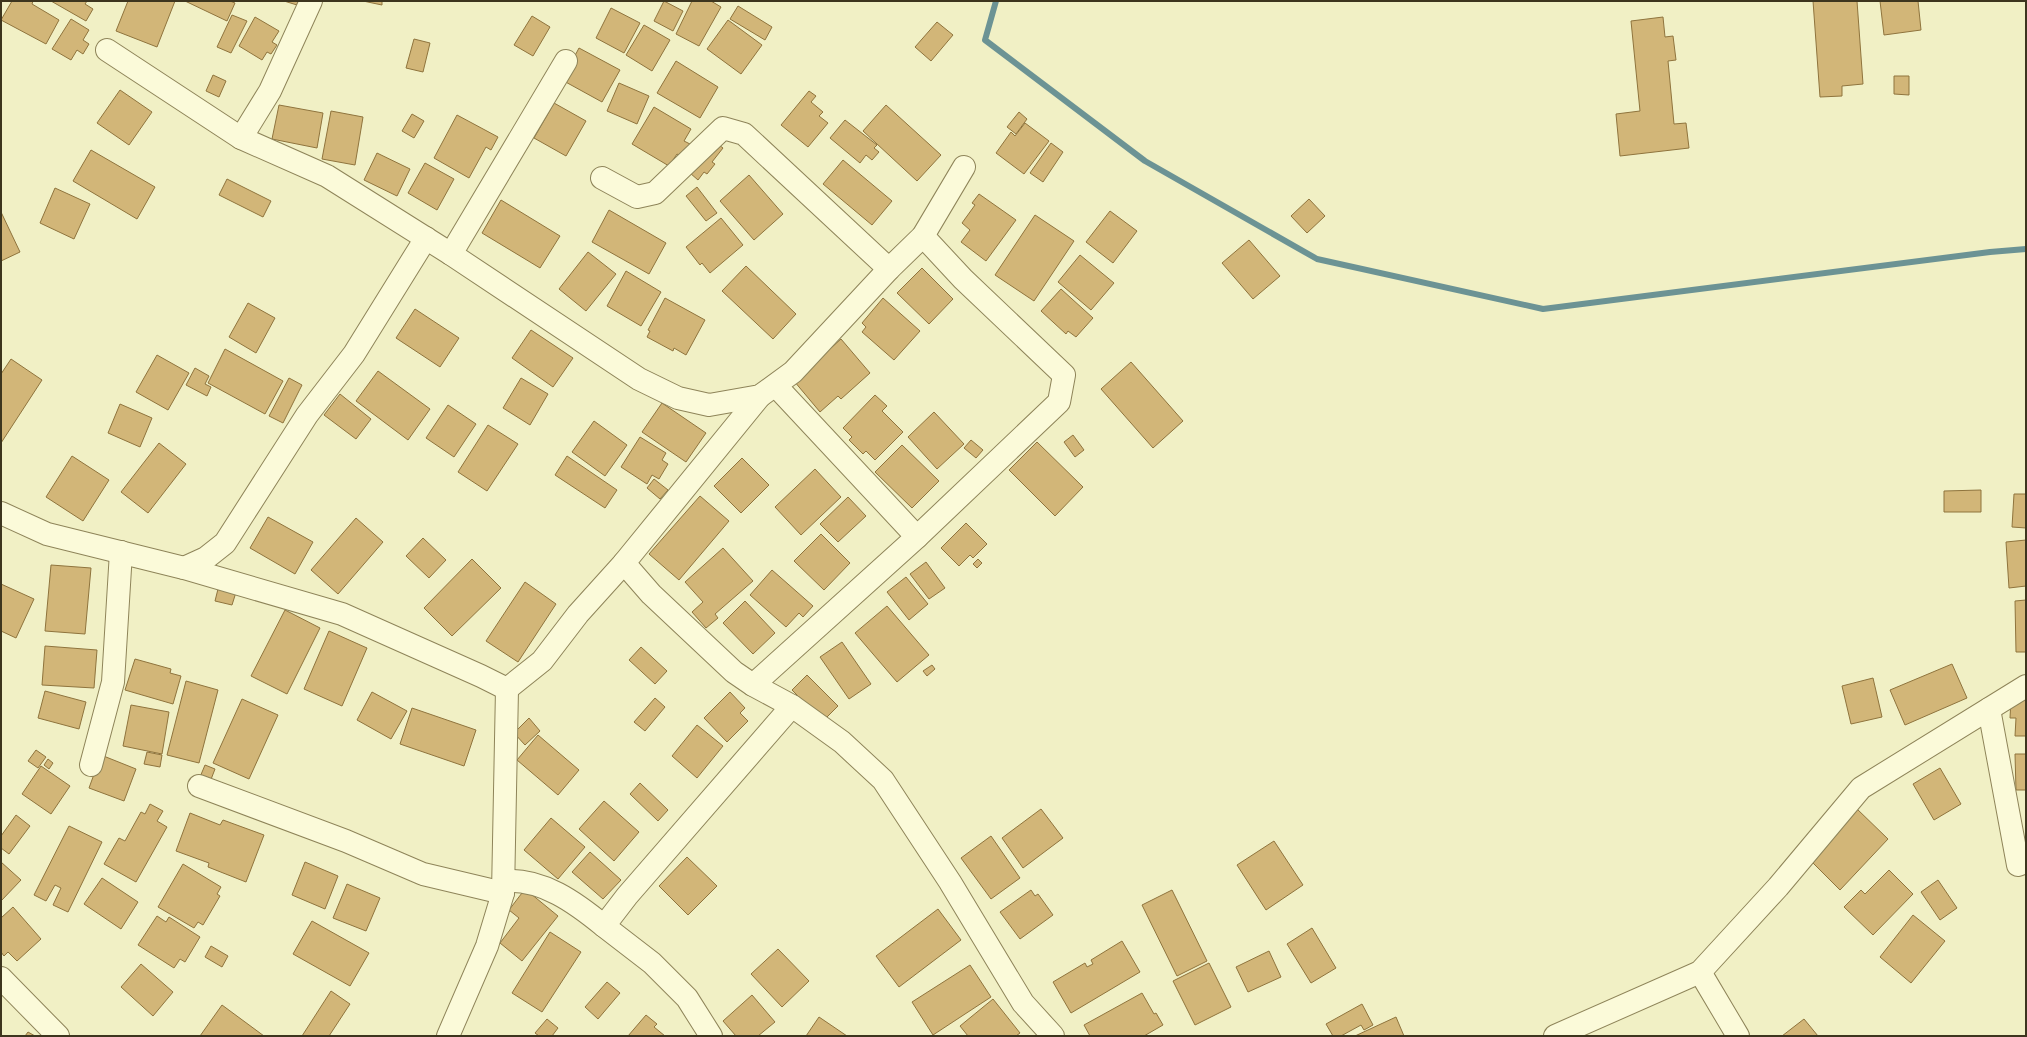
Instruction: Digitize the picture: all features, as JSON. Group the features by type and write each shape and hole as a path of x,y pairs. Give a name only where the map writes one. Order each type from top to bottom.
{"street":[{"path":"241,138 270,91 311,1"},
{"path":"108,50 241,138 327,176 451,254 639,379 678,398 709,405 768,391"},
{"path":"451,254 566,62"},
{"path":"602,178 637,198 655,193 723,128 744,134 889,269"},
{"path":"507,689 542,661 578,614 624,563 768,391 793,372 889,269 923,236 964,167"},
{"path":"753,685 917,538 1059,402 1064,375 963,279 923,236"},
{"path":"184,568 206,558 225,543 307,416 354,354 426,238"},
{"path":"768,391 917,538"},
{"path":"1,514 47,534 184,568 342,614 461,666 507,689"},
{"path":"91,765 113,682 121,552"},
{"path":"624,563 651,594 734,672 753,685 792,706 842,742 882,780 950,882 1023,1003 1053,1036"},
{"path":"1555,1036 1700,972 1778,887 1861,788 2026,686"},
{"path":"448,1036 487,946 503,887 507,689"},
{"path":"604,926 627,896 792,706"},
{"path":"1988,709 2018,864 2026,862"},
{"path":"199,786 346,841 423,874 503,887 527,881 541,886 577,904 652,963 687,998 711,1036"},
{"path":"1700,972 1738,1036"},
{"path":"1,978 58,1036"}],"building":[{"path":"12,1 33,1 32,4 59,20 46,44 1,20"},
{"path":"51,1 87,1 85,4 93,9 86,21"},
{"path":"128,1 175,1 157,47 116,31"},
{"path":"185,1 230,1 235,3 227,21"},
{"path":"284,1 298,1 297,5"},
{"path":"363,1 382,1 382,5"},
{"path":"664,1 683,11 673,31 654,21"},
{"path":"692,1 711,1 721,7 699,46 676,34"},
{"path":"1813,1 1857,1 1863,84 1842,86 1842,96 1820,97"},
{"path":"1880,1 1918,1 1921,30 1884,35"},
{"path":"738,6 772,27 765,40 730,19"},
{"path":"611,8 640,23 624,53 596,38"},
{"path":"232,15 247,21 231,53 217,47"},
{"path":"532,16 550,27 533,56 514,45"},
{"path":"255,17 279,31 272,42 277,45 271,54 267,52 262,60 239,46"},
{"path":"1663,17 1665,37 1673,36 1676,60 1668,61 1674,124 1686,123 1689,148 1620,156 1616,114 1640,111 1631,21"},
{"path":"71,19 89,30 83,40 89,44 83,54 77,50 71,60 52,49"},
{"path":"728,20 762,45 741,74 707,49"},
{"path":"937,22 953,35 931,61 915,47"},
{"path":"644,25 670,40 652,71 626,55"},
{"path":"414,39 430,43 423,72 406,68"},
{"path":"579,48 620,70 602,102 562,80"},
{"path":"676,61 718,87 700,118 657,93"},
{"path":"213,75 226,81 219,97 206,91"},
{"path":"1894,76 1909,76 1909,95 1894,94"},
{"path":"619,83 649,96 637,124 607,111"},
{"path":"120,90 152,112 129,145 97,123"},
{"path":"809,91 816,96 811,102 823,112 819,116 828,123 808,147 781,125"},
{"path":"554,103 586,121 566,156 534,138"},
{"path":"279,105 323,113 317,148 272,139"},
{"path":"886,105 941,155 917,181 863,131"},
{"path":"654,107 691,129 684,141 692,145 684,158 677,154 669,166 632,144"},
{"path":"331,111 363,117 355,165 322,159"},
{"path":"1019,112 1027,119 1016,134 1007,127"},
{"path":"412,114 424,121 414,138 402,131"},
{"path":"457,115 498,137 491,150 486,147 469,178 434,158"},
{"path":"845,120 877,145 874,148 879,152 872,160 866,155 860,163 830,138"},
{"path":"1025,123 1049,141 1024,174 996,153 1011,132 1015,136"},
{"path":"715,142 723,148 712,162 715,164 707,174 704,172 698,180 690,173"},
{"path":"1051,143 1063,152 1043,182 1030,173"},
{"path":"91,150 155,187 137,219 73,181"},
{"path":"377,153 410,169 397,196 364,180"},
{"path":"843,160 892,201 872,225 823,184"},
{"path":"425,163 454,179 437,210 408,193"},
{"path":"749,175 783,214 754,240 720,201"},
{"path":"227,179 271,201 263,217 219,195"},
{"path":"697,187 717,213 706,221 686,196"},
{"path":"55,188 90,204 74,239 40,223"},
{"path":"979,194 1016,220 986,261 961,242 970,230 962,223 975,205 972,203"},
{"path":"1309,199 1325,216 1307,233 1291,216"},
{"path":"501,200 560,236 540,268 482,233"},
{"path":"609,210 666,243 649,274 592,242"},
{"path":"1110,211 1137,231 1113,263 1086,242"},
{"path":"1,212 20,252 1,261"},
{"path":"1035,215 1074,241 1034,301 995,275"},
{"path":"721,218 743,245 710,273 702,263 700,265 686,247"},
{"path":"1249,240 1280,276 1253,299 1222,263"},
{"path":"588,252 616,274 586,311 559,289"},
{"path":"1080,255 1114,283 1091,310 1058,282"},
{"path":"746,266 796,314 773,339 722,291"},
{"path":"922,268 953,299 929,324 897,293"},
{"path":"626,271 661,292 641,326 607,306"},
{"path":"1061,289 1093,318 1076,337 1068,331 1066,334 1041,311"},
{"path":"665,298 705,320 686,355 674,348 673,351 647,337 650,331 648,330"},
{"path":"883,298 920,331 894,360 862,332 866,327 862,323"},
{"path":"248,303 275,318 256,353 229,337"},
{"path":"415,309 459,338 440,367 396,338"},
{"path":"531,330 573,358 553,387 512,358"},
{"path":"841,339 870,373 841,399 838,396 820,412 794,381"},
{"path":"225,349 283,381 265,414 208,383"},
{"path":"157,355 189,373 168,410 136,392"},
{"path":"11,359 42,380 1,443 1,374"},
{"path":"1131,362 1183,421 1153,448 1101,389"},
{"path":"195,368 209,376 205,384 211,387 207,396 186,385"},
{"path":"378,371 430,409 408,440 356,401"},
{"path":"289,378 302,385 283,423 269,416"},
{"path":"521,378 548,394 530,425 503,408"},
{"path":"340,394 371,419 356,439 324,415"},
{"path":"875,395 887,406 882,411 903,432 875,460 866,451 863,454 849,440 852,437 843,428"},
{"path":"662,403 706,433 686,462 642,432"},
{"path":"120,404 152,418 140,447 108,433"},
{"path":"448,405 476,424 454,457 426,438"},
{"path":"934,412 964,444 937,469 908,437"},
{"path":"594,421 627,445 605,476 572,452"},
{"path":"488,425 518,444 487,491 458,472"},
{"path":"1073,435 1084,450 1075,457 1064,442"},
{"path":"640,437 666,453 662,460 668,464 659,479 652,475 647,484 621,467"},
{"path":"971,440 983,450 976,458 964,448"},
{"path":"1037,442 1083,487 1055,516 1009,470"},
{"path":"159,443 186,464 148,513 121,492"},
{"path":"902,445 939,481 912,508 875,472"},
{"path":"72,456 109,480 83,521 46,497"},
{"path":"567,456 617,490 605,508 555,475"},
{"path":"742,458 769,485 741,513 714,486"},
{"path":"815,469 841,497 801,535 775,507"},
{"path":"654,479 668,490 660,499 647,488"},
{"path":"1981,490 1981,512 1944,512 1944,491"},
{"path":"2014,494 2026,494 2026,528 2012,527"},
{"path":"700,496 729,521 679,580 649,554"},
{"path":"848,497 866,516 838,542 820,524"},
{"path":"268,517 313,542 295,574 250,548"},
{"path":"356,518 383,542 338,594 311,570"},
{"path":"966,523 987,544 973,558 970,555 959,566 941,548"},
{"path":"821,534 850,563 824,590 794,561"},
{"path":"423,538 446,560 429,578 406,556"},
{"path":"2026,540 2026,586 2009,588 2006,542"},
{"path":"723,548 753,581 715,614 718,618 706,628 692,612 703,602 685,582"},
{"path":"472,559 501,588 452,636 424,608"},
{"path":"978,559 982,563 977,568 973,564"},
{"path":"926,562 945,588 929,599 910,574"},
{"path":"51,565 91,568 85,634 45,631"},
{"path":"772,570 813,606 803,617 799,613 786,627 750,595"},
{"path":"906,577 928,604 909,620 887,592"},
{"path":"525,582 556,604 518,662 486,641"},
{"path":"1,584 34,599 16,638 1,631"},
{"path":"219,585 237,589 232,605 215,601"},
{"path":"2026,600 2026,652 2016,652 2015,601"},
{"path":"745,601 775,633 753,654 723,623"},
{"path":"887,606 929,655 897,682 855,633"},
{"path":"285,610 320,628 287,694 251,676"},
{"path":"329,631 367,648 342,706 304,689"},
{"path":"842,642 871,684 849,699 820,657"},
{"path":"45,646 97,650 94,688 42,685"},
{"path":"641,647 667,671 655,684 629,660"},
{"path":"135,659 171,669 170,673 181,676 173,704 125,690"},
{"path":"1952,664 1967,698 1905,725 1890,690"},
{"path":"932,665 935,669 927,676 923,671"},
{"path":"807,675 838,706 823,721 792,690"},
{"path":"1873,678 1882,717 1851,724 1842,686"},
{"path":"186,681 218,690 199,763 167,755"},
{"path":"45,691 86,702 79,729 38,718"},
{"path":"372,692 407,711 391,739 357,720"},
{"path":"730,692 745,708 740,713 748,721 727,742 704,718"},
{"path":"655,698 665,707 645,731 634,722"},
{"path":"242,699 278,715 249,779 213,763"},
{"path":"2011,699 2026,700 2026,736 2015,736 2016,718 2010,718"},
{"path":"131,705 169,712 162,754 123,746"},
{"path":"412,708 476,730 464,766 400,744"},
{"path":"529,718 540,731 525,745 514,733"},
{"path":"697,725 723,746 697,778 672,756"},
{"path":"538,735 579,770 558,795 517,760"},
{"path":"36,750 46,757 38,768 28,761"},
{"path":"147,752 162,755 160,767 144,764"},
{"path":"2015,754 2026,754 2026,790 2016,790"},
{"path":"101,755 136,769 124,801 89,788"},
{"path":"48,759 53,763 49,769 44,765"},
{"path":"205,765 215,769 210,782 200,777"},
{"path":"41,766 70,786 51,814 22,794"},
{"path":"1940,768 1961,804 1934,820 1913,784"},
{"path":"640,783 668,810 658,821 630,794"},
{"path":"604,801 639,832 614,861 579,829"},
{"path":"150,804 163,811 157,821 167,827 136,882 104,864 119,838 125,841 141,812 145,814"},
{"path":"1856,808 1888,839 1840,890 1809,859"},
{"path":"1041,809 1063,838 1023,868 1002,838"},
{"path":"190,813 220,825 223,820 264,835 246,882 208,867 209,863 176,851"},
{"path":"16,815 30,826 9,854 1,848 1,836"},
{"path":"551,818 585,847 558,879 524,850"},
{"path":"69,826 102,842 68,912 53,905 61,888 55,885 46,901 34,895"},
{"path":"991,836 1020,878 991,899 961,858"},
{"path":"1274,841 1303,885 1266,910 1237,865"},
{"path":"590,852 621,880 603,899 572,872"},
{"path":"687,857 717,886 688,915 659,886"},
{"path":"1,862 21,880 1,901"},
{"path":"305,862 338,876 325,909 292,895"},
{"path":"183,864 221,887 217,894 220,896 203,925 198,922 194,928 158,907"},
{"path":"1889,870 1913,894 1873,935 1844,907 1861,890 1865,894"},
{"path":"102,878 138,902 121,929 84,904"},
{"path":"1938,880 1957,908 1940,920 1921,892"},
{"path":"347,884 380,898 366,931 333,918"},
{"path":"525,889 558,916 522,961 500,943 519,918 509,910"},
{"path":"1031,890 1035,896 1038,894 1053,915 1020,939 1000,912"},
{"path":"1172,890 1207,961 1177,976 1142,905"},
{"path":"13,907 41,939 17,961 8,952 4,956 1,952 1,918"},
{"path":"938,909 961,940 899,987 876,956"},
{"path":"1913,915 1945,941 1911,983 1880,957"},
{"path":"157,916 166,922 169,917 200,937 185,962 180,959 174,968 138,945"},
{"path":"312,921 369,953 350,986 293,954"},
{"path":"1312,928 1336,968 1311,983 1287,944"},
{"path":"550,932 581,952 542,1012 512,993"},
{"path":"1122,941 1140,972 1071,1013 1053,982 1085,963 1087,967 1093,964 1091,960"},
{"path":"211,946 228,956 222,967 205,957"},
{"path":"778,949 809,981 782,1007 751,974"},
{"path":"1269,951 1281,977 1248,992 1236,967"},
{"path":"1209,963 1231,1007 1195,1025 1173,981"},
{"path":"141,964 173,992 153,1016 121,987"},
{"path":"970,965 991,997 933,1035 912,1002"},
{"path":"607,982 620,993 598,1019 585,1007"},
{"path":"331,991 350,1004 329,1036 302,1036"},
{"path":"1142,993 1154,1014 1156,1013 1163,1025 1144,1036 1090,1036 1084,1025"},
{"path":"752,995 775,1022 758,1036 736,1036 723,1021"},
{"path":"993,999 1020,1033 1016,1036 968,1036 960,1026"},
{"path":"1362,1004 1373,1025 1364,1030 1361,1025 1341,1036 1333,1036 1326,1024"},
{"path":"222,1005 264,1036 200,1036"},
{"path":"646,1015 657,1024 654,1027 665,1036 628,1036"},
{"path":"819,1017 847,1036 806,1036"},
{"path":"1396,1017 1404,1036 1355,1036"},
{"path":"547,1019 558,1028 552,1036 539,1036 535,1033"},
{"path":"1804,1019 1818,1036 1782,1036"},
{"path":"28,1032 35,1036 25,1036"}],"waterway":[{"path":"996,1 985,40 1145,161 1317,259 1543,309 1990,252 2026,249"}]}
